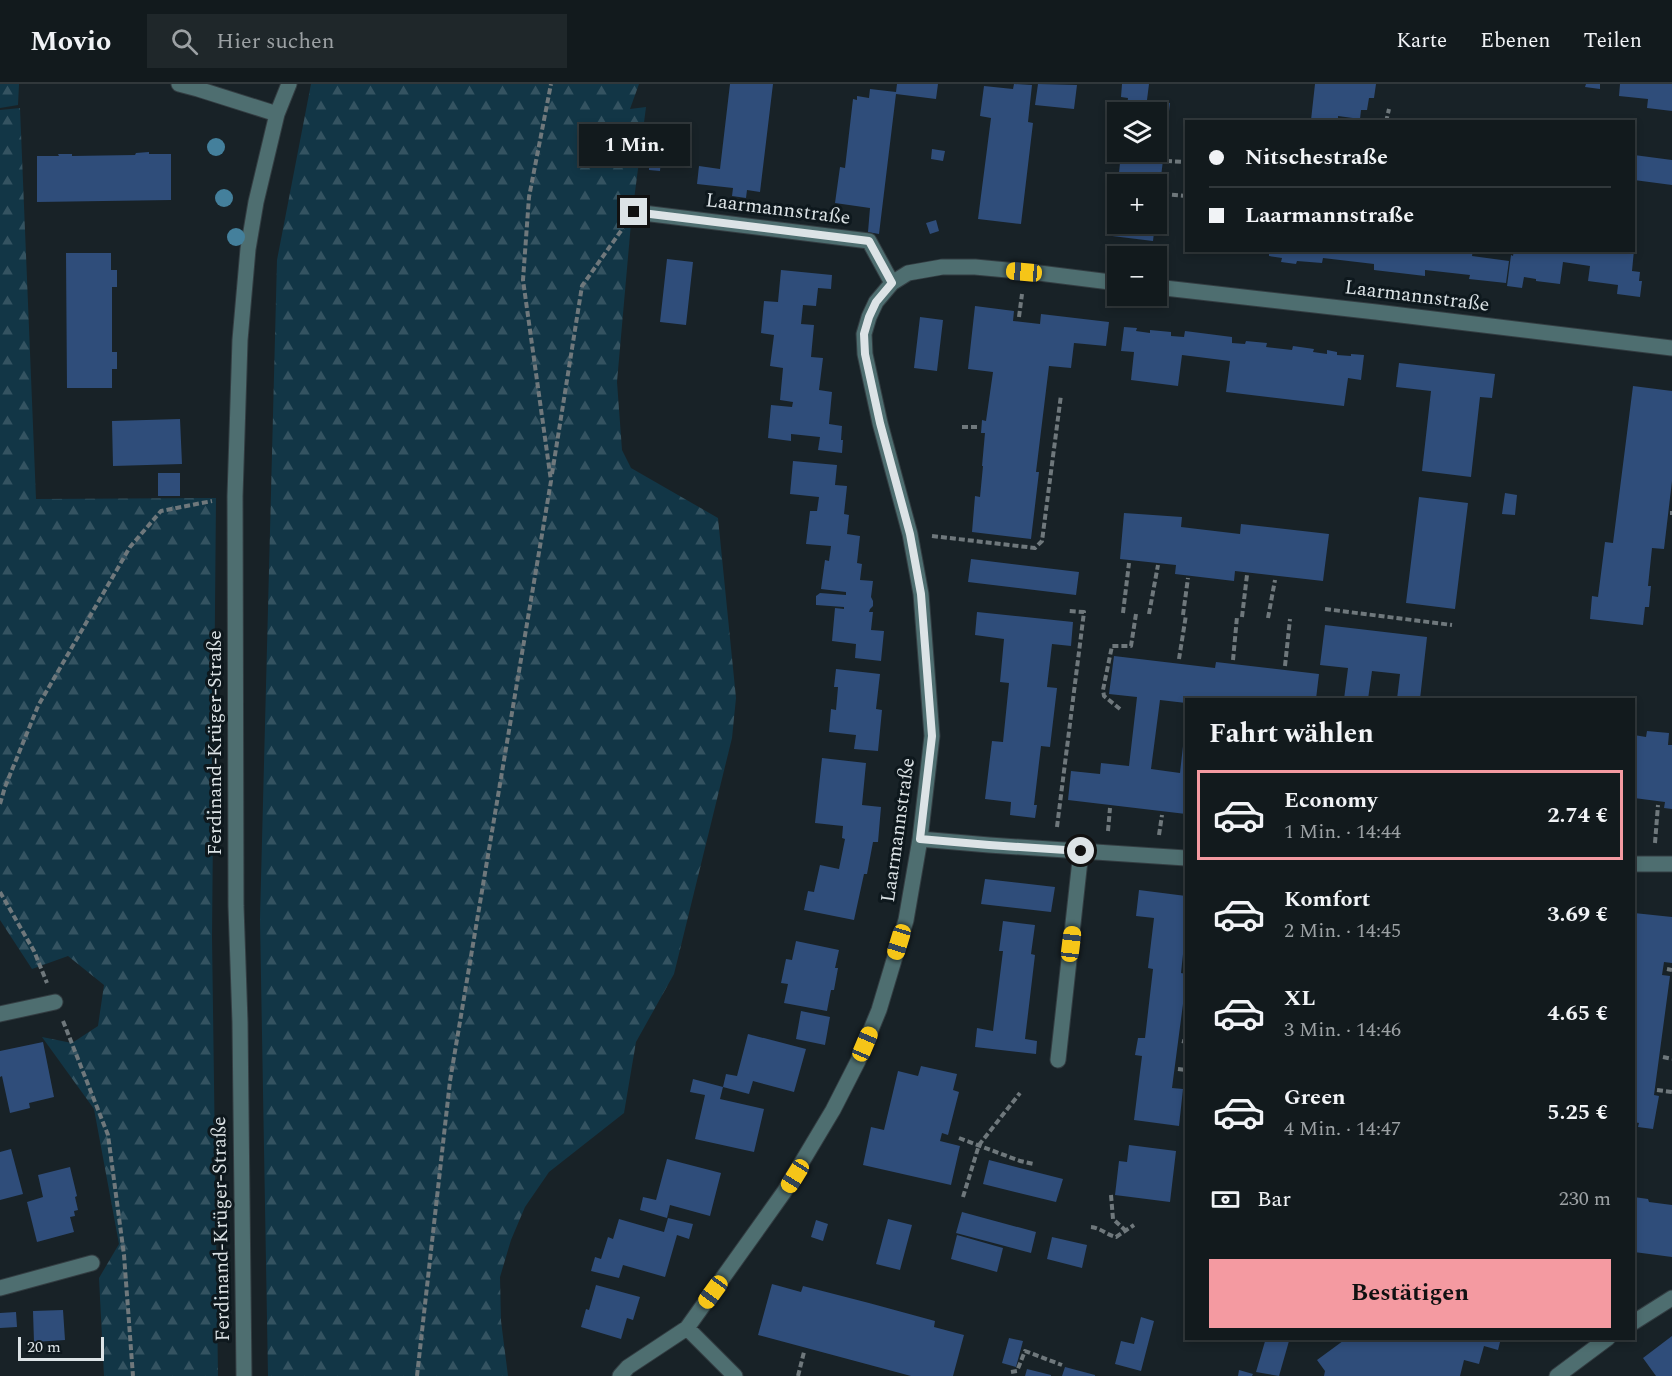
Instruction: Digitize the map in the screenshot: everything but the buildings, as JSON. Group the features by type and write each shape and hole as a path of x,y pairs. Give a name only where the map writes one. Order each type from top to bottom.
{"street":[{"path":"179,84 277,114"},
{"name":"Ferdinand-Krüger-Straße","path":"244,1376 240,1022 236,906 236,496 240,340 248,249 258,190 277,114 290,84"},
{"name":"Laarmannstraße","path":"634,212 869,241 892,283"},
{"name":"Laarmannstraße","path":"620,1376 628,1367 687,1328 784,1192 833,1110 858,1061 879,1010 906,920 920,839 932,736 921,594 910,534 880,423 865,354 864,334 869,317 876,302 892,283 908,273 942,267 975,267 1107,282"},
{"name":"Laarmannstraße","path":"1167,288 1672,348"},
{"path":"920,839 1185,858"},
{"path":"1058,1060 1081,851"},
{"path":"1635,864 1672,864"},
{"path":"0,1014 55,1002"},
{"path":"0,1288 92,1263"},
{"path":"1635,1321 1672,1298"},
{"path":"687,1328 735,1376"},
{"path":"1557,1376 1605,1340"}],"path":[{"path":"550,481 523,280 529,197 551,84"},
{"path":"1386,120 1389,109"},
{"path":"1167,160 1185,162"},
{"path":"1167,194 1185,196"},
{"path":"417,1376 450,1081 582,286 634,212"},
{"path":"910,534 1035,548 1042,541 1061,395"},
{"path":"962,427 977,427"},
{"path":"0,804 38,706 130,547 160,511 236,496"},
{"path":"1123,613 1129,563"},
{"path":"1149,614 1158,565"},
{"path":"1233,660 1246,575"},
{"path":"1179,658 1188,578"},
{"path":"1268,618 1275,580"},
{"path":"1324,609 1452,625"},
{"path":"1055,849 1084,612 1068,611"},
{"path":"1120,709 1104,696 1103,690 1112,646 1131,646 1136,614"},
{"path":"1285,666 1290,619"},
{"path":"1653,864 1658,805"},
{"path":"0,892 34,951 108,1136 124,1255 133,1376"},
{"path":"1663,1057 1672,1059"},
{"path":"1178,1069 1185,1070"},
{"path":"1658,1090 1672,1092"},
{"path":"963,1197 979,1145 1020,1093"},
{"path":"959,1138 1034,1164"},
{"path":"1111,1196 1113,1219 1126,1231"},
{"path":"1091,1227 1113,1236 1119,1235 1134,1225"},
{"path":"1011,1372 1017,1371 1025,1351 1062,1365"},
{"path":"798,1376 804,1352"}],"green space":[{"path":"0,84 19,84 18,105 0,108"},
{"path":"311,84 639,84 630,109 646,107 631,223 617,382 622,450 631,468 718,518 736,698 732,738 674,974 636,1042 624,1113 549,1172 525,1207 511,1240 500,1277 501,1321 508,1376 268,1376 260,919 277,260"},
{"path":"20,108 36,499 216,498 212,937 218,1376 104,1376 99,1278 119,1244 94,1109 42,1037 72,1043 98,1026 104,985 68,956 32,969 0,920 0,110"}],"route":[{"path":"634,212 869,241 892,283 876,302 869,317 864,334 865,354 880,423 910,534 921,594 932,736 920,839 1081,851"}]}
